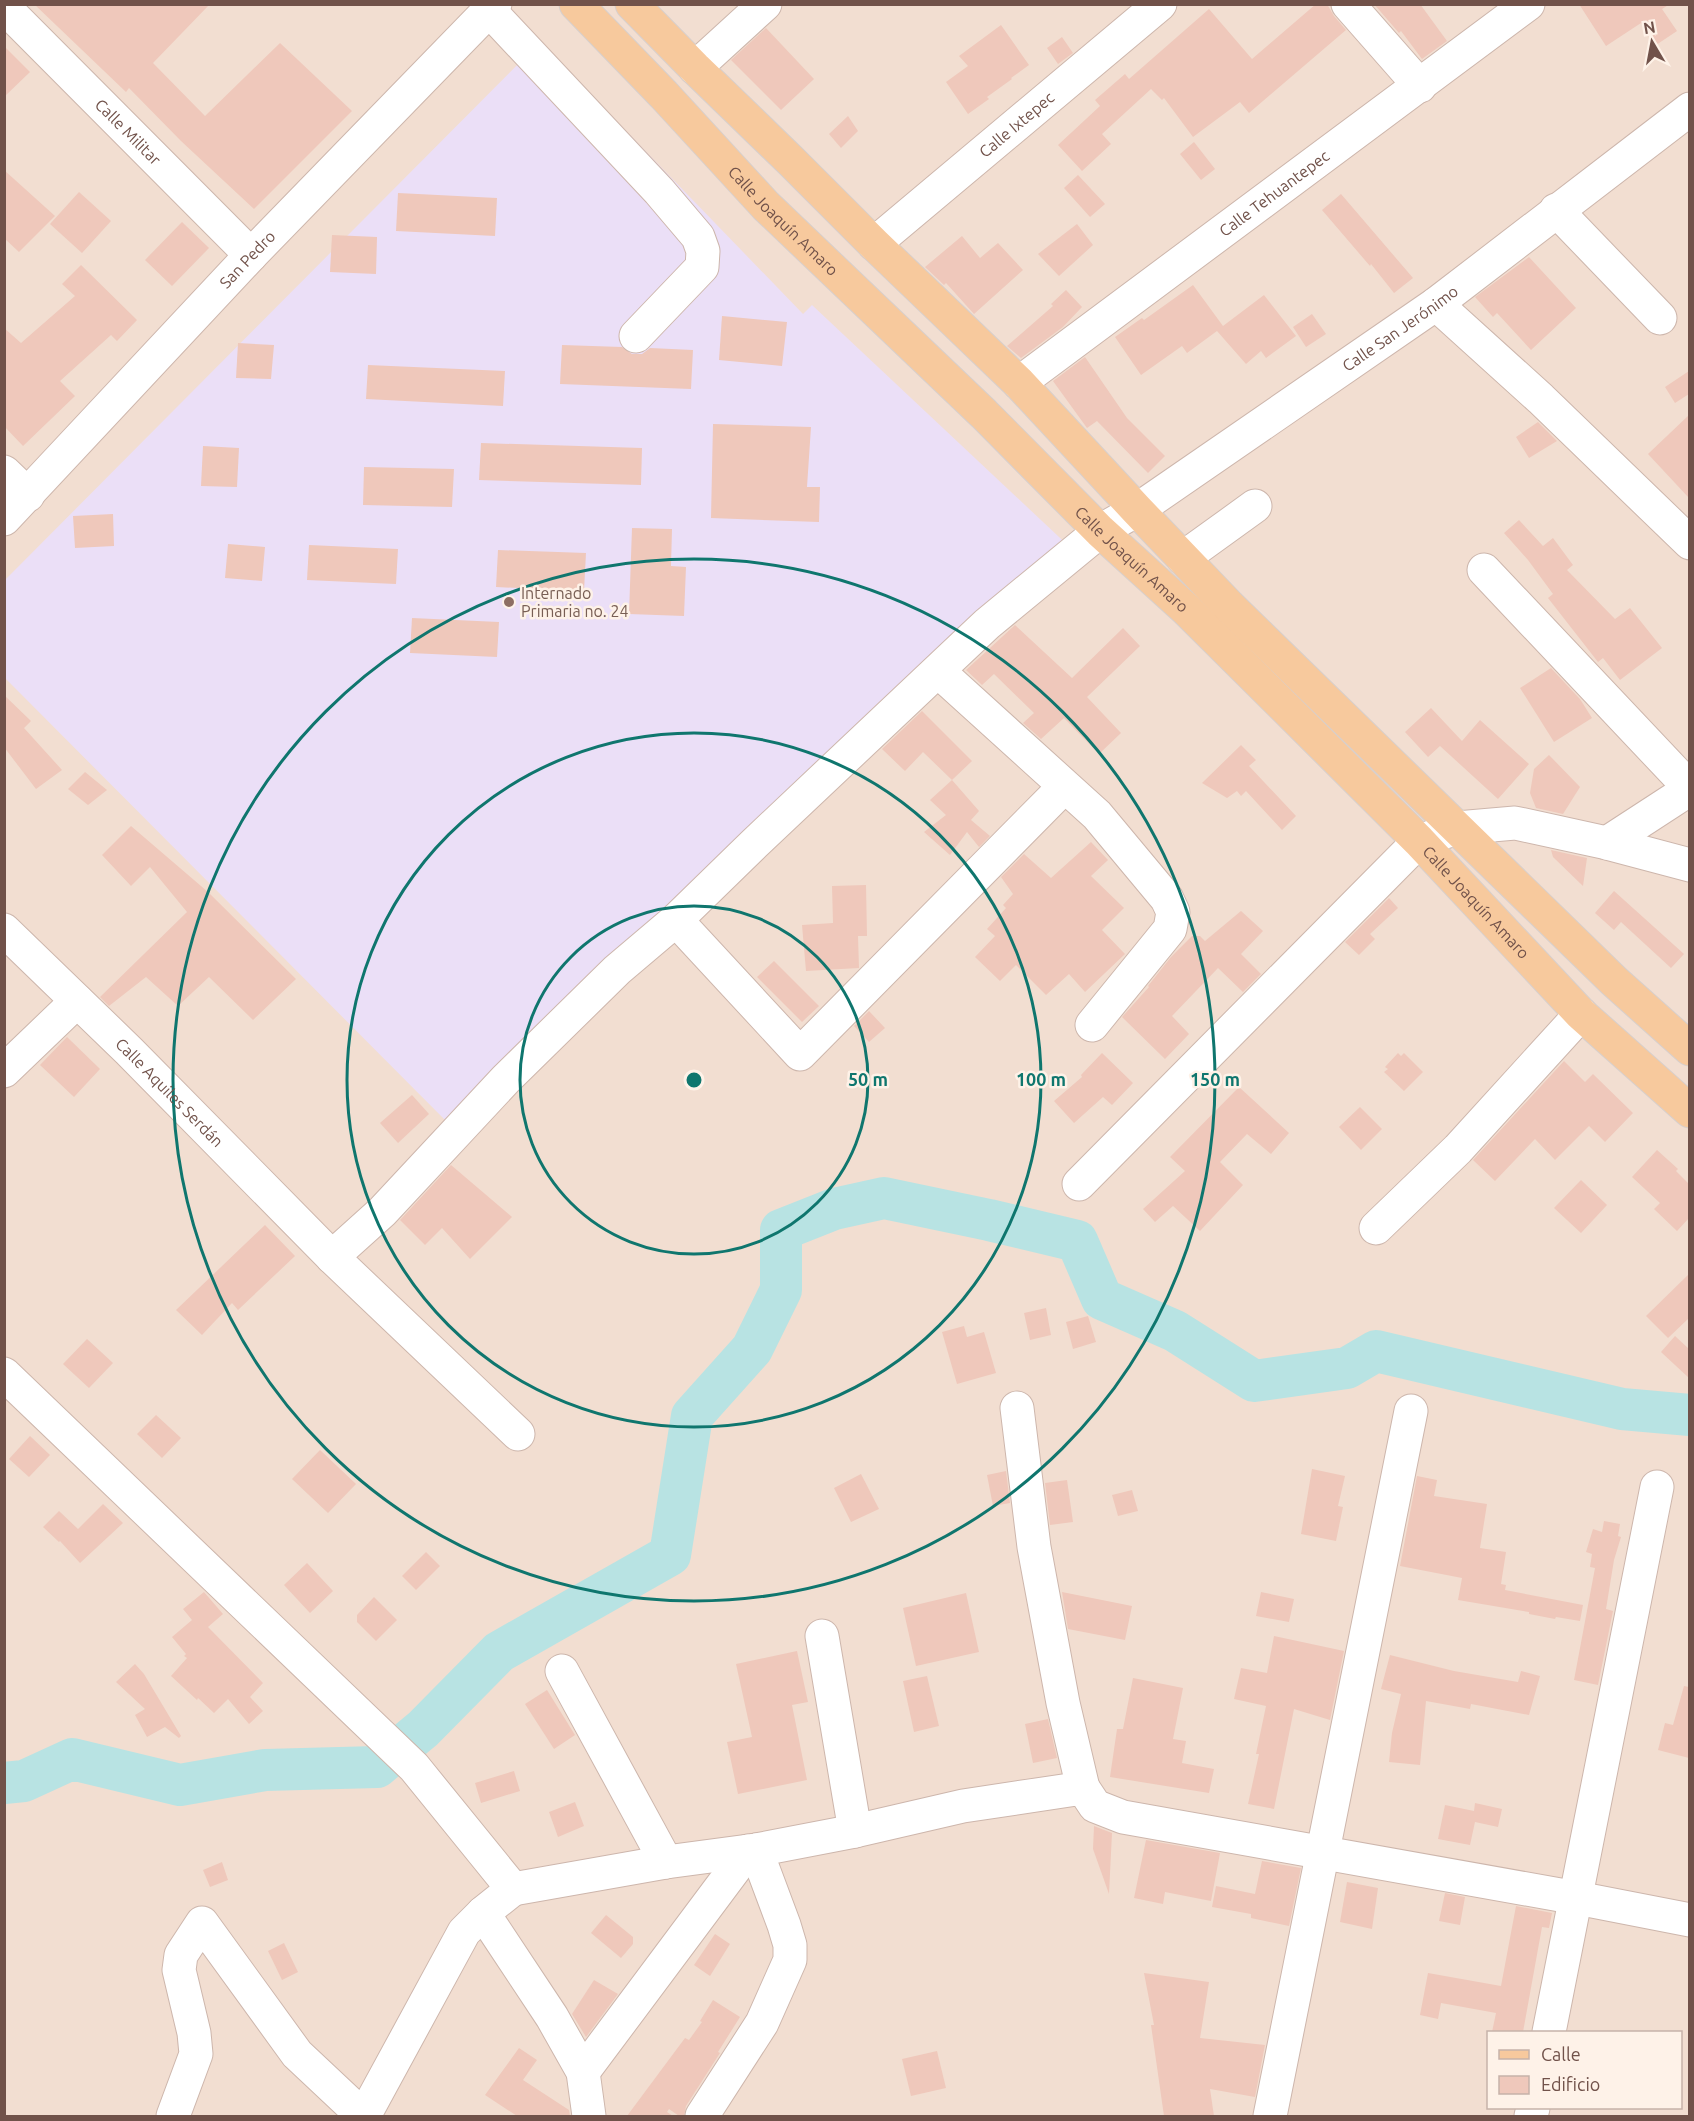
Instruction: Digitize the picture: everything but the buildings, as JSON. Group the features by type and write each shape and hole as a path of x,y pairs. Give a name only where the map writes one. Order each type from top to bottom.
{"main road":[{"name":"Calle Joaquín Amaro","path":"576,4 766,206 984,414 1100,531 1187,610 1419,841 1581,1014 1689,1111"},
{"name":"Calle Joaquín Amaro","path":"632,4 874,244 1019,382 1229,606 1614,981 1689,1049"}],"street":[{"path":"695,68 765,4"},
{"name":"Calle Ixtepec","path":"874,244 1160,4"},
{"path":"1348,4 1420,86"},
{"name":"Calle Tehuantepec","path":"1019,382 1528,4"},
{"name":"Calle Militar","path":"4,7 251,255"},
{"path":"492,7 698,237 703,251 702,267 636,336"},
{"name":"San Pedro","path":"4,519 251,255 492,7"},
{"name":"Calle San Jerónimo","path":"332,1257 381,1212 506,1079 617,970 676,920 987,624 1100,531 1137,510 1436,304 1689,109"},
{"path":"1556,210 1660,318"},
{"path":"1436,304 1541,399 1689,543"},
{"path":"4,472 28,495"},
{"path":"1183,558 1255,506"},
{"path":"1484,570 1689,789 1607,843"},
{"path":"938,671 1097,815 1167,899 1173,912 1170,929 1092,1025"},
{"path":"676,920 800,1054 1064,787"},
{"path":"1079,1184 1419,841 1456,828 1515,823 1607,843 1689,865"},
{"name":"Calle Aquiles Serdán","path":"4,930 129,1051 332,1257 518,1434"},
{"path":"4,1071 77,1001"},
{"path":"1376,1228 1458,1149 1581,1014"},
{"path":"10,1389 414,1767 513,1889"},
{"path":"1017,1408 1034,1547 1062,1703 1083,1788 1095,1806 1123,1816 1689,1920"},
{"path":"1270,2116 1411,1411"},
{"path":"1549,2031 1657,1487"},
{"path":"822,1636 855,1831"},
{"path":"562,1671 666,1863"},
{"path":"173,2116 196,2055 194,2033 179,1970 181,1955 202,1923 297,2054 364,2116 465,1932 483,1913 513,1889 752,1850 855,1831 963,1806 1083,1788"},
{"path":"583,2072 752,1850"},
{"path":"702,2116 762,2022 790,1960 790,1945 784,1925 752,1850"},
{"path":"483,1913 552,2018 583,2072 589,2116"}],"shaded area":[{"path":"5,5 1689,5 1689,2116 5,2116"},
{"name":"Internado Primaria no. 24","path":"540,42 803,314 812,305 1075,552 457,1132 5,678 4,581"}],"waterway":[{"path":"4,1783 24,1781 72,1759 180,1785 265,1770 377,1767 423,1729 499,1652 670,1555 692,1416 752,1349 781,1290 781,1230 834,1209 884,1198 1077,1241 1102,1299 1175,1331 1254,1381 1347,1368 1376,1351 1622,1409 1690,1415"}],"place":[{"name":"Internado Primaria no. 24","path":"509,602"}]}
